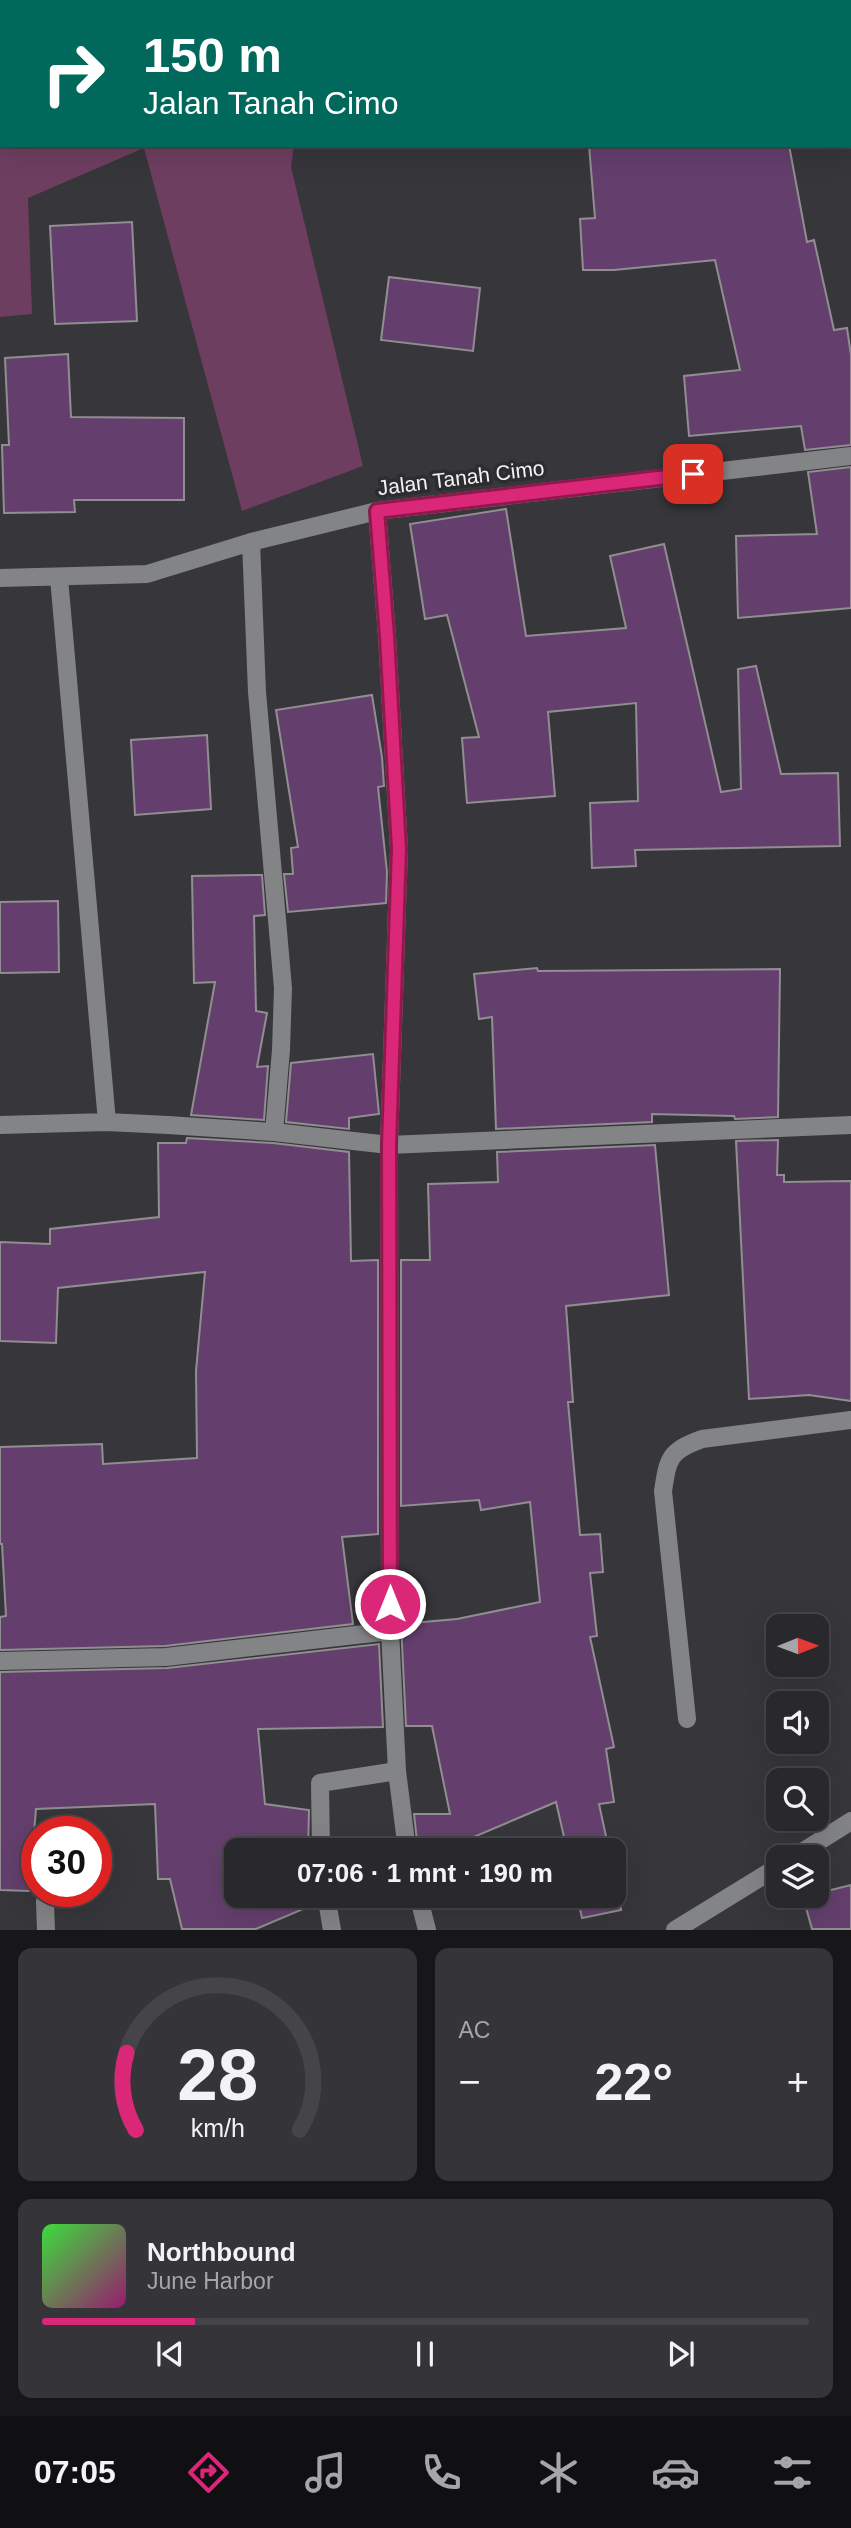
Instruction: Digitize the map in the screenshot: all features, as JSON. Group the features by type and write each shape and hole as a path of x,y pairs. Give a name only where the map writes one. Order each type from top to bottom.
{"street":[{"name":"Jalan Tanah Cimo","path":"0,578 148,574 251,542 377,511 851,456"},
{"path":"377,511 399,849 389,1145 390,1631 397,1771 405,1838"},
{"path":"251,542 257,692 283,988 274,1132"},
{"path":"59,578 107,1122"},
{"path":"0,1125 107,1122 274,1132 389,1145 851,1125"},
{"path":"687,1719 663,1492 667,1464 680,1447 702,1439 851,1420"},
{"path":"0,1661 166,1657 390,1631"},
{"path":"321,1838 320,1783 397,1771"},
{"path":"814,1845 851,1822"},
{"path":"675,1930 766,1874"},
{"path":"45,1907 46,1930"},
{"path":"328,1908 332,1930"},
{"path":"422,1908 428,1930"}],"shaded area":[{"path":"0,147 294,147 291,167 363,466 242,511 144,148 28,198 32,314 0,317"}],"building":[{"path":"589,147 789,147 807,242 814,240 834,330 847,328 851,355 851,445 805,450 801,426 689,436 684,376 740,370 715,260 614,270 583,270 580,219 595,218"},
{"path":"132,222 137,321 55,324 50,226"},
{"path":"389,277 480,288 473,351 381,340"},
{"path":"68,354 71,417 184,418 184,500 74,500 75,512 4,513 2,445 9,445 5,358"},
{"path":"851,467 851,608 738,618 736,536 817,534 808,472"},
{"path":"506,509 526,636 626,628 610,556 664,544 721,792 741,789 738,669 756,666 781,774 838,773 840,846 635,850 636,866 592,868 590,803 638,801 636,703 548,712 555,796 467,803 462,738 479,737 447,615 425,619 410,524"},
{"path":"372,695 384,786 378,787 387,872 386,903 288,912 284,874 293,874 291,848 298,847 276,710"},
{"path":"207,735 211,809 135,815 131,740"},
{"path":"262,875 265,915 254,916 256,1011 267,1013 257,1067 268,1066 264,1120 191,1115 215,982 194,983 192,876"},
{"path":"58,901 59,972 0,973 0,902"},
{"path":"537,968 538,971 780,969 778,1117 735,1119 734,1116 652,1114 652,1122 496,1129 492,1017 479,1019 474,974"},
{"path":"373,1054 379,1114 349,1118 349,1129 286,1122 291,1063"},
{"path":"187,1138 273,1143 349,1152 351,1261 378,1260 378,1534 342,1537 353,1624 165,1646 0,1650 0,1617 6,1616 0,1544 0,1447 102,1444 103,1464 197,1458 196,1371 205,1272 58,1288 56,1343 0,1341 0,1242 50,1244 50,1229 159,1217 158,1143 186,1143"},
{"path":"778,1140 777,1175 784,1175 784,1182 851,1181 851,1401 809,1395 749,1399 736,1141"},
{"path":"655,1145 669,1295 566,1306 573,1402 568,1402 580,1535 600,1534 603,1572 590,1573 597,1636 590,1637 614,1747 606,1749 614,1802 599,1804 606,1838 564,1838 556,1802 471,1838 417,1838 414,1814 450,1814 432,1726 406,1726 401,1624 457,1619 540,1602 530,1502 481,1510 479,1500 401,1506 401,1260 430,1260 428,1184 498,1182 497,1152"},
{"path":"379,1644 383,1727 258,1729 265,1804 309,1810 308,1838 224,1838 224,1908 306,1908 256,1929 182,1929 170,1879 158,1879 155,1804 36,1809 35,1816 21,1816 21,1891 0,1890 0,1672 167,1668"},
{"path":"851,1885 851,1929 812,1929 806,1908 829,1908 829,1890"},
{"path":"580,1908 621,1908 621,1910 582,1918"}],"route":[{"path":"390,1604 389,1145 399,849 377,511 693,474"}]}
